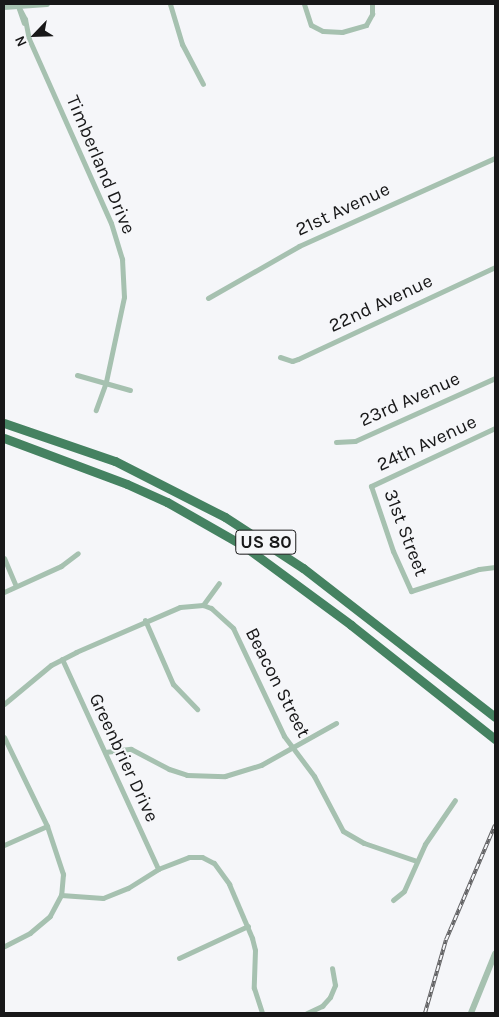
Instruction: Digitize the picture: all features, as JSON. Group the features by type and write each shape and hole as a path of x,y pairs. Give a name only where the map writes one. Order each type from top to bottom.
{"highway":[{"name":"US 80","path":"4,423 115,461 226,517 309,572 495,718"},
{"name":"US 80","path":"4,438 127,484 167,502 244,546 351,624 495,740"}],"street":[{"path":"4,6 47,4"},
{"path":"170,4 182,44 203,84"},
{"path":"304,4 311,25 323,31 342,32 366,25 372,14 372,4"},
{"name":"Timberland Drive","path":"18,6 111,223 122,259 124,297 106,382 96,410"},
{"name":"21st Avenue","path":"208,298 299,246 495,158"},
{"name":"22nd Avenue","path":"280,357 292,361 298,359 495,267"},
{"path":"77,375 130,390"},
{"name":"23rd Avenue","path":"336,442 355,441 495,378"},
{"name":"24th Avenue","path":"371,486 495,428"},
{"name":"31st Street","path":"371,486 411,591 479,569 495,567"},
{"path":"4,592 62,566 78,553"},
{"path":"4,558 16,586"},
{"path":"4,704 41,672 62,659 145,620 180,607 203,605 219,583"},
{"name":"Beacon Street","path":"203,605 220,614 233,628 292,749 314,776 343,831 364,843 417,861"},
{"path":"145,620 173,684 197,709"},
{"name":"Greenbrier Drive","path":"62,659 158,869"},
{"path":"105,752 131,749 170,769 206,777 243,772 292,749 336,723"},
{"path":"4,737 62,861 61,895 41,926 4,946"},
{"path":"393,900 407,886 417,861 435,827 455,800"},
{"path":"4,846 47,826"},
{"path":"61,895 103,898 128,888 176,860 194,857 214,863 223,873 248,926 255,950 254,988 262,1013"},
{"path":"180,958 248,926"},
{"path":"471,1013 495,954"},
{"path":"307,1013 322,1006 330,997 335,985 332,968"}],"railway":[{"path":"425,1013 446,940 495,825"}]}
